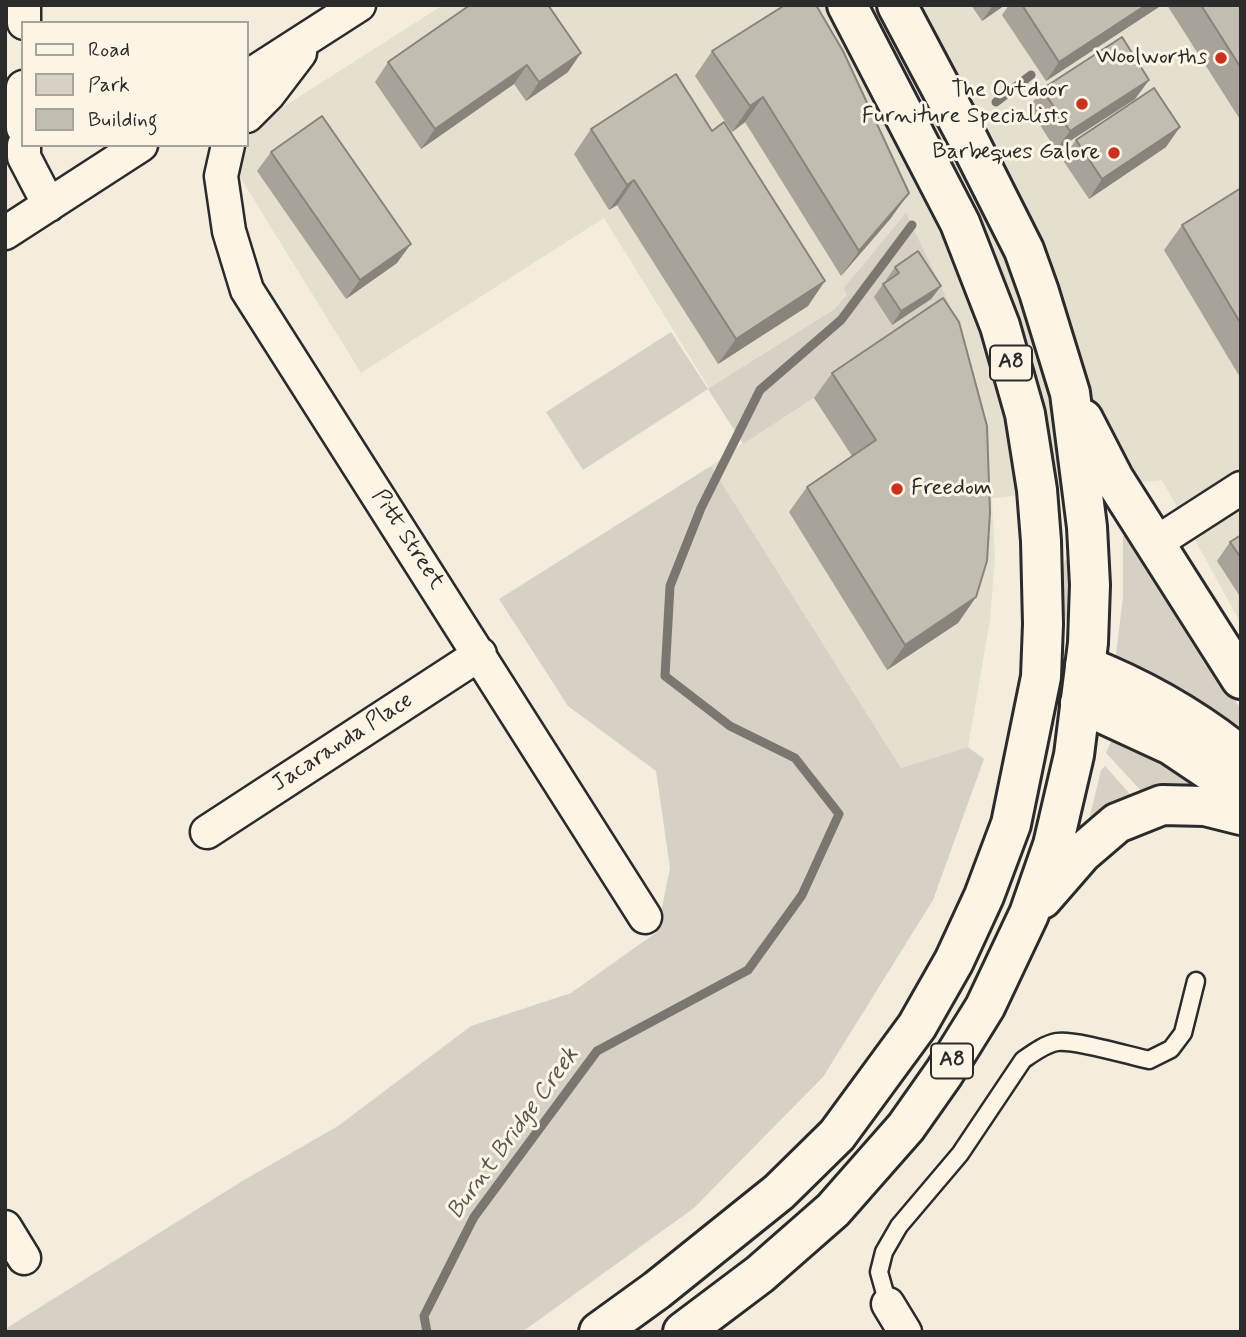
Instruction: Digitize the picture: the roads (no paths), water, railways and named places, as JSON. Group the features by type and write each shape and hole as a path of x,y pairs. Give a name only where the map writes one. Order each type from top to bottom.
{"main road":[{"name":"A8","path":"599,1332 657,1290 779,1192 837,1135 917,1026 954,961 984,896 1011,824 1041,677 1041,541 1037,490 1025,414 1000,326 946,194 847,5"},
{"name":"A8","path":"683,1332 760,1274 833,1210 905,1126 944,1073 985,1007 1029,914 1056,833 1074,755 1088,643 1089,597 1087,527 1070,393 1030,266 977,156 897,5"},
{"path":"1070,393 1114,479 1241,679"},
{"path":"1041,677 1082,684 1119,679 1217,736 1241,756"},
{"path":"1082,684 1241,792"},
{"path":"1029,914 1083,853 1117,823 1162,805 1205,806 1241,815"}],"street":[{"path":"248,76 359,5"},
{"path":"248,115 268,95 314,34"},
{"path":"24,147 24,157 49,205"},
{"path":"5,233 138,147"},
{"name":"Pitt Street","path":"228,147 221,176 229,231 247,290 645,917"},
{"path":"1154,544 1241,488"},
{"name":"Jacaranda Place","path":"207,832 480,654"},
{"path":"5,1227 24,1258"},
{"path":"888,1304 905,1332"}],"lane":[{"path":"888,1304 879,1272 884,1252 899,1226 960,1154 1023,1060 1035,1051 1058,1042 1149,1060 1171,1049 1183,1033 1196,981"}],"waterway":[{"name":"Burnt Bridge Creek","path":"996,102 1031,75"},
{"name":"Burnt Bridge Creek","path":"427,1332 424,1316 474,1217 597,1051 748,970 802,895 839,814 795,758 730,726 665,676 670,586 701,508 760,390 841,320 912,225"}],"place":[{"name":"Woolworths","path":"1221,58"},
{"name":"The Outdoor Furniture Specialists","path":"1082,104"},
{"name":"Barbeques Galore","path":"1114,153"},
{"name":"Freedom","path":"897,489"}]}
